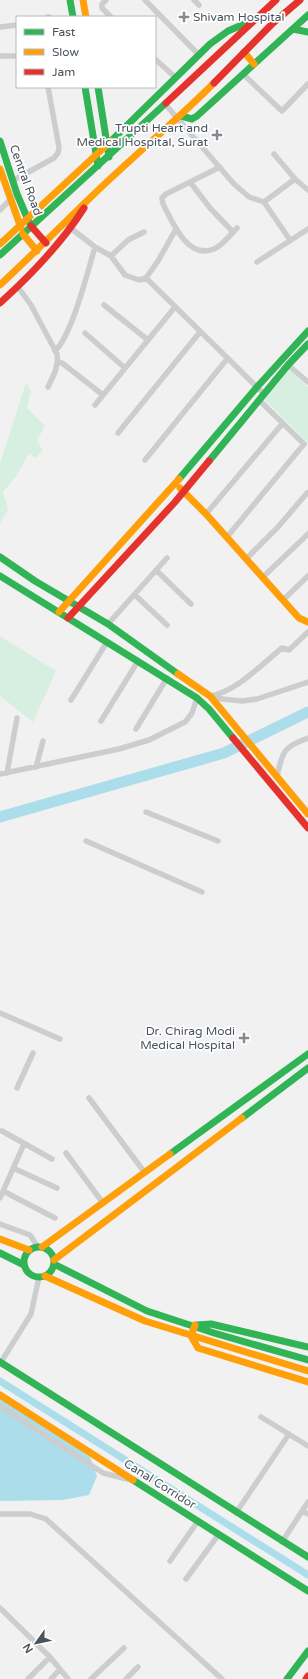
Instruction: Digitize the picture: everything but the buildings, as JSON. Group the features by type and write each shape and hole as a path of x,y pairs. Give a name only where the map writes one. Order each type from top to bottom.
{"main road":[{"path":"70,0 73,16"},
{"path":"83,0 86,16"},
{"path":"0,255 109,157 276,0"},
{"path":"0,285 46,243 92,196 179,117 273,23 300,0"},
{"path":"179,117 192,119 197,116 308,15"},
{"path":"0,244 107,145 175,77 222,34 255,19"},
{"path":"293,29 308,32"},
{"path":"244,52 254,64"},
{"path":"86,88 98,166"},
{"path":"98,88 109,157"},
{"name":"Central Road","path":"0,141 12,181 26,219 46,243"},
{"name":"Central Road","path":"0,169 23,234 37,251"},
{"path":"0,303 18,287 71,229 92,196"},
{"path":"58,612 175,485 257,387 308,331"},
{"path":"68,618 183,491 288,365 308,344"},
{"path":"175,485 206,514 300,618 308,622"},
{"path":"0,557 35,581 108,624 213,699 308,814"},
{"path":"0,576 198,698 257,765 308,828"},
{"path":"0,1239 29,1250 40,1247 308,1054"},
{"path":"42,1276 49,1273 54,1262 308,1068"},
{"path":"40,1247 50,1251 54,1262 147,1311 195,1325 214,1333 308,1360"},
{"path":"24,1264 26,1254 29,1250"},
{"path":"0,1253 24,1264 30,1273 42,1276 144,1321 308,1371"},
{"path":"195,1325 211,1324 308,1347"},
{"path":"191,1336 195,1325"},
{"path":"191,1336 198,1348 308,1382"},
{"path":"0,1362 236,1513 308,1557"},
{"name":"Canal Corridor","path":"0,1395 308,1591"},
{"path":"287,1679 308,1650"}],"street":[{"path":"106,0 102,4 102,8 110,16"},
{"path":"145,0 199,55"},
{"path":"194,0 199,5"},
{"path":"0,27 16,25"},
{"path":"0,56 16,56"},
{"path":"156,60 175,77"},
{"path":"243,74 282,111 308,84"},
{"path":"12,181 54,158 58,153 59,147 48,88"},
{"path":"165,104 179,117 234,184 249,197 264,202 290,240"},
{"path":"274,154 295,179 308,190"},
{"path":"190,182 210,208 235,230 223,243 214,249 207,251 195,249 182,239 163,204 162,198 171,191 220,167"},
{"path":"264,202 295,179"},
{"path":"0,210 10,200"},
{"path":"64,224 95,247 111,256 125,275 139,280 146,278 158,261 176,229"},
{"path":"257,262 308,229"},
{"path":"111,256 128,240 144,232"},
{"path":"55,351 62,343 81,297 95,247"},
{"path":"146,278 264,394"},
{"path":"18,287 31,305 55,351 59,362 48,387"},
{"path":"104,305 148,340"},
{"path":"95,404 175,307"},
{"path":"118,433 200,332"},
{"path":"85,333 125,368"},
{"path":"144,460 227,359"},
{"path":"59,362 62,362 103,395"},
{"path":"288,365 308,382"},
{"path":"227,537 304,444 259,400"},
{"path":"206,514 282,424"},
{"path":"246,559 278,527 307,493"},
{"path":"262,577 308,534"},
{"path":"108,624 167,558"},
{"path":"156,570 191,604"},
{"path":"283,600 308,576"},
{"path":"135,595 168,625"},
{"path":"213,699 231,689 282,648 289,650 308,632"},
{"path":"71,700 107,642"},
{"path":"101,721 138,660"},
{"path":"136,728 167,678"},
{"path":"213,699 242,701 257,699 308,682"},
{"path":"0,774 119,749 148,740 185,722 192,713 198,698"},
{"path":"7,773 17,718"},
{"path":"277,776 284,751 293,744 308,738"},
{"path":"36,767 43,741"},
{"path":"146,812 218,841"},
{"path":"86,841 202,892"},
{"path":"0,1013 60,1039"},
{"path":"17,1088 33,1053"},
{"path":"89,1098 145,1172"},
{"path":"2,1131 52,1159"},
{"path":"0,1198 24,1144"},
{"path":"66,1153 103,1203"},
{"path":"13,1168 57,1188"},
{"path":"3,1191 55,1218"},
{"path":"0,1224 28,1234 40,1247"},
{"path":"0,1362 31,1314 42,1276"},
{"path":"0,1406 103,1473 134,1480"},
{"path":"261,1417 308,1446"},
{"path":"236,1513 289,1434"},
{"path":"282,1542 308,1502"},
{"path":"302,1511 308,1514"},
{"path":"0,1514 30,1514 46,1519 222,1679"},
{"path":"170,1561 198,1521"},
{"path":"186,1579 220,1534"},
{"path":"0,1608 50,1657 68,1679"},
{"path":"91,1679 124,1648"},
{"path":"28,1679 50,1657"},
{"path":"126,1679 138,1667"},
{"path":"51,1679 60,1669"}],"green space":[{"path":"288,368 308,387 308,443 264,399"},
{"path":"26,383 31,391 27,408 45,426 37,440 43,451 35,458 29,453 17,475 3,492 8,510 0,523 0,463"},
{"path":"0,636 56,671 33,722 0,696"}],"water":[{"path":"0,1395 90,1457 97,1476 89,1495 63,1500 0,1501"}],"waterway":[{"path":"0,817 224,753 308,712"},
{"path":"0,1381 308,1575"}],"traffic: fast":[{"path":"70,0 73,16"},
{"path":"181,116 192,119 197,116 308,15"},
{"path":"111,141 210,44 228,31 251,21"},
{"path":"293,29 308,32"},
{"path":"85,88 98,166"},
{"path":"98,88 109,157"},
{"path":"0,255 166,103"},
{"path":"0,141 17,194 29,222"},
{"path":"179,479 257,387 308,331"},
{"path":"209,461 288,365 308,344"},
{"path":"0,557 35,581 108,624 178,674"},
{"path":"0,576 197,698 209,709 233,738"},
{"path":"170,1154 308,1054"},
{"path":"242,1118 308,1068"},
{"path":"39,1247 50,1251 54,1262 50,1273 39,1277 28,1273 24,1262 28,1251 39,1247"},
{"path":"0,1253 24,1265"},
{"path":"54,1264 147,1311 214,1333 308,1360"},
{"path":"197,1325 211,1324 308,1347"},
{"path":"0,1362 308,1557"},
{"path":"133,1480 308,1591"},
{"path":"287,1679 308,1651"}],"traffic: slow":[{"path":"83,0 86,16"},
{"path":"244,52 254,64"},
{"path":"0,285 106,183 214,83"},
{"path":"0,244 111,141"},
{"path":"0,169 21,228"},
{"path":"23,234 37,251"},
{"path":"59,612 179,479"},
{"path":"180,488 206,514 299,618 308,622"},
{"path":"178,674 210,696 308,814"},
{"path":"54,1260 242,1118"},
{"path":"42,1247 170,1154"},
{"path":"0,1239 29,1250"},
{"path":"45,1276 145,1321 308,1371"},
{"path":"195,1325 191,1336 198,1348 308,1382"},
{"path":"0,1395 133,1480"}],"traffic: jam":[{"path":"166,103 276,0"},
{"path":"214,83 273,23 300,0"},
{"path":"0,303 45,258 66,234 84,208"},
{"path":"31,226 46,243"},
{"path":"68,618 175,502 209,461"},
{"path":"233,738 308,828"}],"place":[{"name":"Shivam Hospital","path":"184,17"},
{"name":"Trupti Heart and Medical Hospital, Surat","path":"217,135"},
{"name":"Dr. Chirag Modi Medical Hospital","path":"244,1038"}]}
